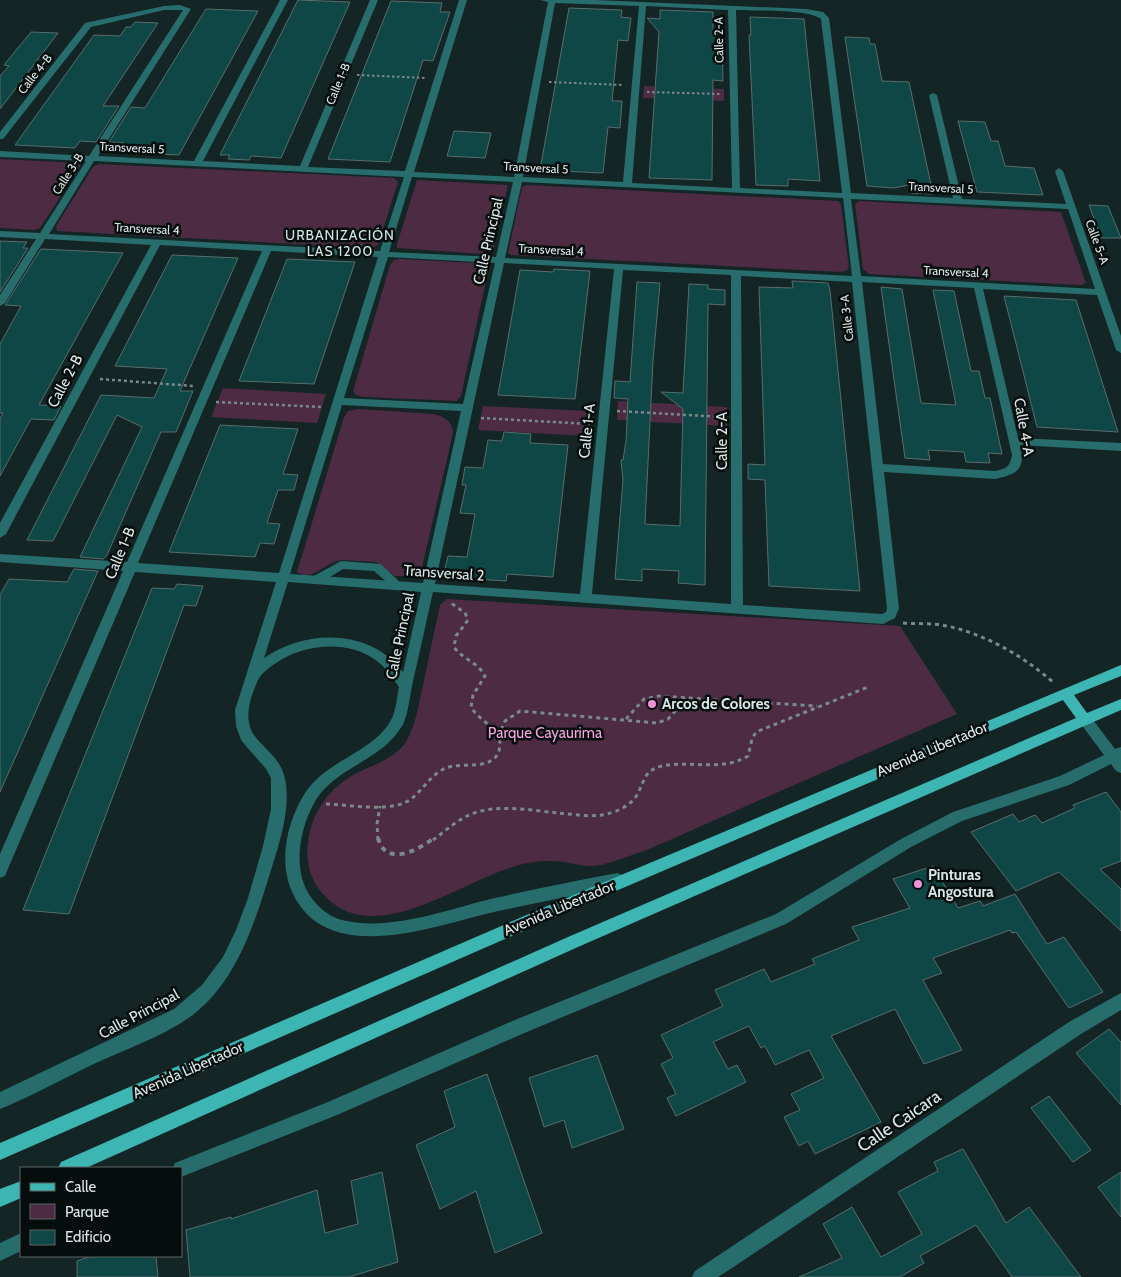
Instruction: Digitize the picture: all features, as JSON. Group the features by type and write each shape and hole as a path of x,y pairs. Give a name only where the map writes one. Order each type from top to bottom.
{"main road":[{"name":"Avenida Libertador","path":"0,1152 632,877 1121,670"},
{"path":"1065,693 1085,720"},
{"path":"69,1167 573,942 1121,704"},
{"path":"0,1198 20,1189"}],"street":[{"path":"197,164 284,0"},
{"name":"Calle 1-B","path":"303,169 374,0"},
{"name":"Calle Principal","path":"0,1101 156,1027 182,1012 211,986 228,963 242,936 268,854 279,796 279,783 276,772 245,734 242,723 242,710 463,0"},
{"path":"544,0 732,8"},
{"name":"Calle Principal","path":"552,1 518,180 398,720 391,733 370,750 332,772 320,783 307,804 294,841 292,873 299,893 312,910 326,922 344,928 360,930 381,929 418,923 496,904 632,877"},
{"path":"627,185 643,5"},
{"name":"Calle 3-B","path":"0,303 187,11 185,8 164,8 88,25"},
{"name":"Calle 3-A","path":"732,8 806,11 820,14 825,18 893,608 893,612 887,618"},
{"name":"Calle 2-A","path":"732,8 736,190"},
{"name":"Calle 4-B","path":"0,138 88,25"},
{"path":"933,95 958,201"},
{"name":"Transversal 5","path":"0,154 1072,207"},
{"name":"Calle 5-A","path":"1059,171 1121,350"},
{"name":"Transversal 4","path":"0,234 1102,292"},
{"name":"Calle 2-B","path":"0,534 157,242"},
{"name":"Calle 1-B","path":"0,871 268,248"},
{"name":"Calle 1-A","path":"584,599 619,266"},
{"name":"Calle 2-A","path":"736,273 737,609"},
{"name":"Calle 4-A","path":"878,468 986,475 1004,474 1016,465 1014,441 978,286"},
{"path":"337,405 466,413"},
{"path":"1014,441 1121,447"},
{"name":"Transversal 2","path":"0,558 887,618"},
{"path":"253,676 267,663 294,648 320,641 339,642 357,646 381,657 394,670 406,688"},
{"path":"182,1170 331,1109 516,1028 781,919 906,843 958,816 1064,781 1118,759 1085,720"},
{"name":"Calle Caicara","path":"701,1277 1075,1028 1121,1001"},
{"path":"0,1252 20,1242"}],"lane":[{"path":"316,580 341,565 377,567 400,586"}],"path":[{"path":"342,75 439,78"},
{"path":"536,82 734,95"},
{"path":"84,378 209,386"},
{"path":"202,401 337,405"},
{"path":"604,410 737,418"},
{"path":"466,413 603,424"},
{"path":"307,804 398,806 413,799 444,768 455,765 476,766 492,761 498,754 500,746 498,737 493,729 478,718 471,707 473,695 485,676 482,669 462,657 454,647 456,636 466,623 467,616 428,588"},
{"path":"887,618 901,622 944,626 985,638 1047,676 1065,693"},
{"path":"380,806 377,834 379,843 383,849 395,854 403,854 424,845 460,818 476,812 500,810 590,816 605,814 632,801 649,771 666,766 719,764 742,760 748,756 752,739 756,732 868,687"},
{"path":"626,720 646,698 658,696 820,706"},
{"path":"498,737 505,721 510,715 520,711 657,723 665,721 687,698"}],"green space":[{"path":"644,86 724,89 724,101 643,98"},
{"path":"0,159 77,163 81,165 40,228 34,230 0,228"},
{"path":"99,164 394,178 398,182 378,245 372,248 57,231 56,226 93,167"},
{"path":"417,180 508,185 493,251 483,254 397,248"},
{"path":"527,185 838,201 841,204 849,268 846,271 840,272 511,255 508,253 522,187"},
{"path":"859,201 1061,212 1086,283 1081,285 869,274 863,269 855,204"},
{"path":"394,260 476,263 489,267 461,396 457,401 364,397 356,395 353,391 390,265"},
{"path":"223,388 326,394 317,423 211,417"},
{"path":"618,401 727,407 727,426 617,420"},
{"path":"483,406 591,411 588,436 478,430"},
{"path":"359,409 434,414 445,418 451,425 453,433 421,572 417,576 395,576 376,562 341,560 308,575 297,572 344,417 348,411"},
{"name":"Parque Cayaurima","path":"447,599 900,626 957,714 634,855 592,866 553,861 524,864 498,872 425,904 401,912 377,916 354,914 329,900 313,880 308,862 309,835 318,810 334,790 355,774 393,755 403,746 412,730 417,713 440,605"}],"building":[{"path":"298,0 350,2 281,158 251,156 249,160 228,159 230,155 220,155"},
{"path":"391,1 442,3 440,12 450,12 433,61 423,60 390,162 328,159"},
{"path":"569,8 622,10 621,17 631,18 628,41 618,40 612,101 622,101 620,128 608,127 603,173 540,170"},
{"path":"206,9 258,11 179,155 118,152 124,143 109,142 131,107 145,108"},
{"path":"660,10 713,12 713,34 722,34 723,81 713,80 712,180 649,178 659,32 647,18 660,19"},
{"path":"750,17 804,19 820,181 788,179 788,186 756,185 749,35 751,35"},
{"path":"135,22 158,23 103,106 119,106 96,142 80,141 75,148 15,145 94,35 120,36 126,27 131,27"},
{"path":"31,32 58,33 0,109 0,76 9,66 4,65"},
{"path":"845,37 869,38 870,44 875,44 882,81 909,82 933,194 911,193 909,185 894,188 867,186"},
{"path":"958,121 985,122 991,141 998,141 1005,166 1034,168 1043,195 977,192"},
{"path":"454,131 491,133 485,158 447,156"},
{"path":"1089,205 1108,206 1121,238 1101,238"},
{"path":"0,241 27,242 23,248 28,248 0,292"},
{"path":"41,249 123,253 39,405 61,406 54,420 31,419 0,476 0,419 3,413 0,413 0,344 21,306 5,305"},
{"path":"172,255 238,258 180,391 193,391 176,432 161,432 107,555 103,559 80,557 142,427 117,415 53,541 27,540 101,395 154,398 167,369 115,366"},
{"path":"287,259 355,262 314,384 239,381"},
{"path":"554,269 590,271 575,399 498,395 520,270 553,272"},
{"path":"792,281 828,283 830,290 860,591 769,586 765,480 748,479 748,464 765,465 759,287 793,288"},
{"path":"637,282 660,283 653,361 645,524 680,526 683,409 661,392 683,393 689,284 708,285 708,289 725,290 725,305 708,304 705,585 678,583 679,571 642,569 642,581 615,579 623,480 621,460 623,460 626,441 628,399 614,398 615,381 630,382"},
{"path":"881,287 902,289 921,403 956,405 933,290 954,291 971,371 979,371 985,398 990,398 1002,454 988,453 990,463 966,462 964,452 928,450 930,460 905,458"},
{"path":"1004,296 1076,300 1118,432 1037,427"},
{"path":"220,425 298,429 283,474 298,475 294,490 278,490 267,523 280,524 274,544 260,543 255,557 169,552"},
{"path":"504,432 531,434 530,443 568,445 553,577 507,574 506,581 443,577 448,556 467,557 475,514 460,513 466,485 462,485 465,467 483,468 488,440 502,441"},
{"path":"74,569 98,571 0,792 0,595 9,579 67,582"},
{"path":"177,584 203,586 196,606 184,605 69,914 23,910 152,588 174,589"},
{"path":"1106,792 1121,812 1121,861 1100,869 1121,889 1121,931 1059,872 1016,891 971,832 1013,814 1019,822 1035,815 1042,823 1075,808 1073,805"},
{"path":"933,866 958,908 980,901 983,906 1015,894 1047,944 1064,937 1103,992 1069,1008 1016,932 1012,933 1010,930 933,958 942,973 923,980 962,1050 924,1064 895,1009 831,1036 881,1122 815,1154 808,1141 799,1146 784,1117 800,1110 791,1094 824,1078 809,1050 775,1065 765,1046 761,1048 749,1026 713,1042 728,1069 737,1065 746,1082 676,1116 667,1098 676,1094 661,1064 673,1058 661,1035 723,1006 715,990 764,969 771,982 815,964 812,959 859,940 852,927 910,908 893,879"},
{"path":"1109,1029 1121,1042 1121,1105 1076,1053"},
{"path":"597,1055 624,1129 572,1148 564,1120 544,1127 529,1078"},
{"path":"487,1074 542,1233 495,1253 476,1191 440,1209 416,1145 455,1127 444,1091"},
{"path":"1049,1096 1091,1150 1073,1162 1031,1108"},
{"path":"963,1149 1006,1223 1029,1207 1081,1277 1012,1277 976,1225 920,1256 924,1263 900,1277 799,1277 842,1258 823,1224 852,1207 881,1257 922,1234 898,1192 938,1171 934,1162"},
{"path":"382,1172 398,1262 349,1277 190,1277 186,1230 231,1217 231,1219 317,1190 325,1233 358,1224 351,1181"},
{"path":"1121,1172 1121,1217 1098,1187"},
{"path":"89,1257 156,1257 158,1277 77,1277 77,1261"}],"place":[{"name":"Arcos de Colores","path":"652,704"},
{"name":"Pinturas Angostura","path":"918,884"}],"district":[{"name":"URBANIZACIÓN LAS 1200","path":"340,244"}]}
